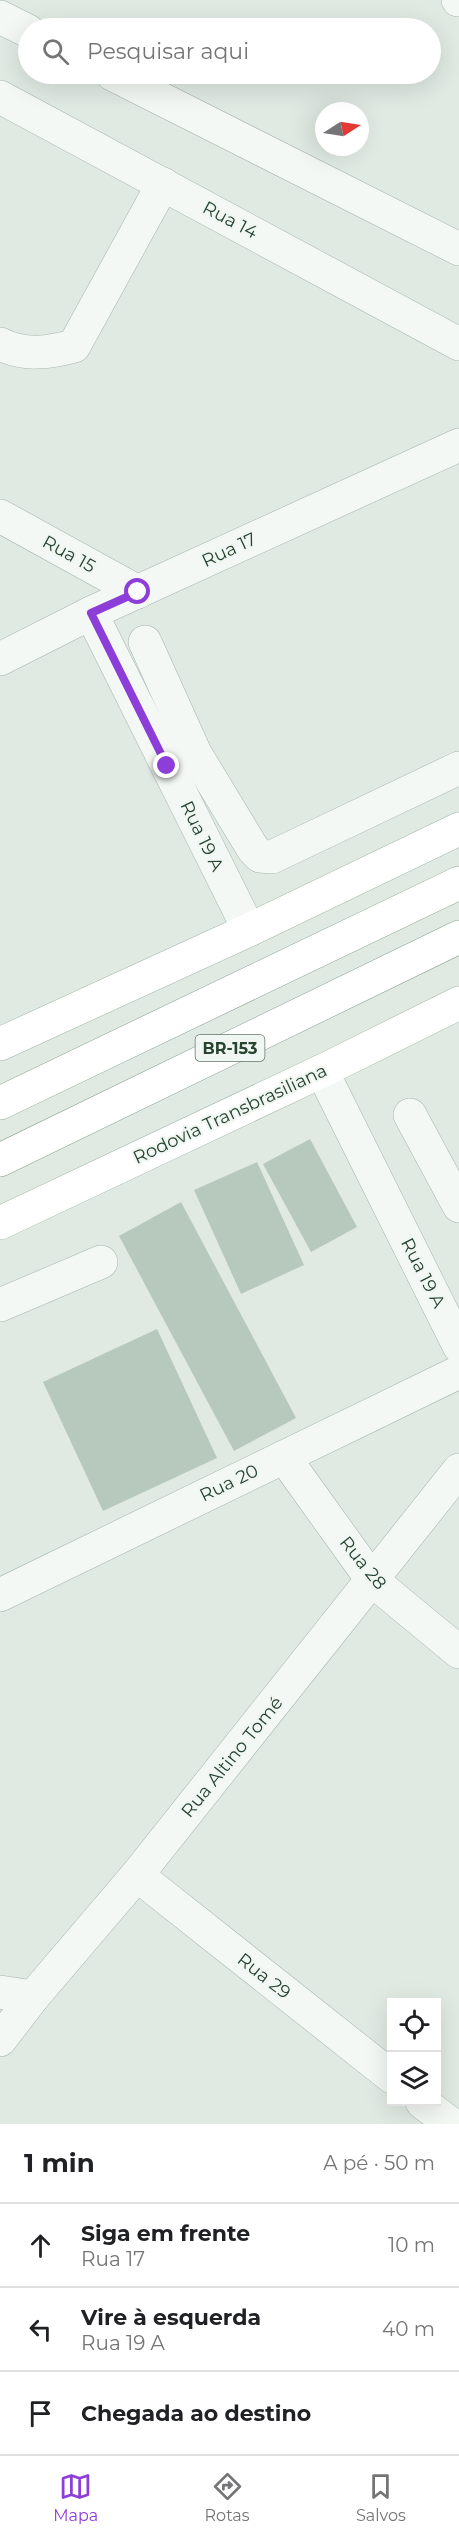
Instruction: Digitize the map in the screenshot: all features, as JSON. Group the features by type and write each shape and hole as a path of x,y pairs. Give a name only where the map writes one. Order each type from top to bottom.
{"main road":[{"path":"0,1044 249,930 459,829"},
{"name":"BR-153","path":"0,1103 459,884"},
{"name":"BR-153","path":"0,1160 459,937"},
{"name":"Rodovia Transbrasiliana","path":"0,1223 322,1071 459,1003"}],"street":[{"path":"0,17 18,26"},
{"path":"132,84 459,249"},
{"name":"Rua 14","path":"0,97 459,344"},
{"path":"0,344 16,352 51,352 74,346 163,184"},
{"name":"Rua 17","path":"0,659 91,613 459,445"},
{"name":"Rua 15","path":"0,516 138,592"},
{"name":"Rua 19 A","path":"91,613 181,760 249,930"},
{"path":"145,642 181,760 260,856 272,857 459,768"},
{"name":"Rua 19 A","path":"322,1071 459,1346"},
{"path":"410,1115 459,1206"},
{"path":"0,1305 101,1262"},
{"name":"Rua 20","path":"0,1595 459,1372"},
{"name":"Rua 28","path":"284,1457 373,1581 459,1652"},
{"name":"Rua Altino Tomé","path":"0,2040 33,1996 137,1875 459,1470"},
{"name":"Rua 29","path":"137,1875 387,2073"},
{"path":"0,1992 33,1996"},
{"path":"427,2106 451,2124"}],"building":[{"path":"310,1139 357,1227 311,1252 263,1164"},
{"path":"257,1162 304,1265 241,1294 194,1190"},
{"path":"181,1202 296,1418 234,1451 119,1236"},
{"path":"157,1329 217,1458 103,1511 43,1382"}],"route":[{"path":"138,592 91,613 167,766"}]}
